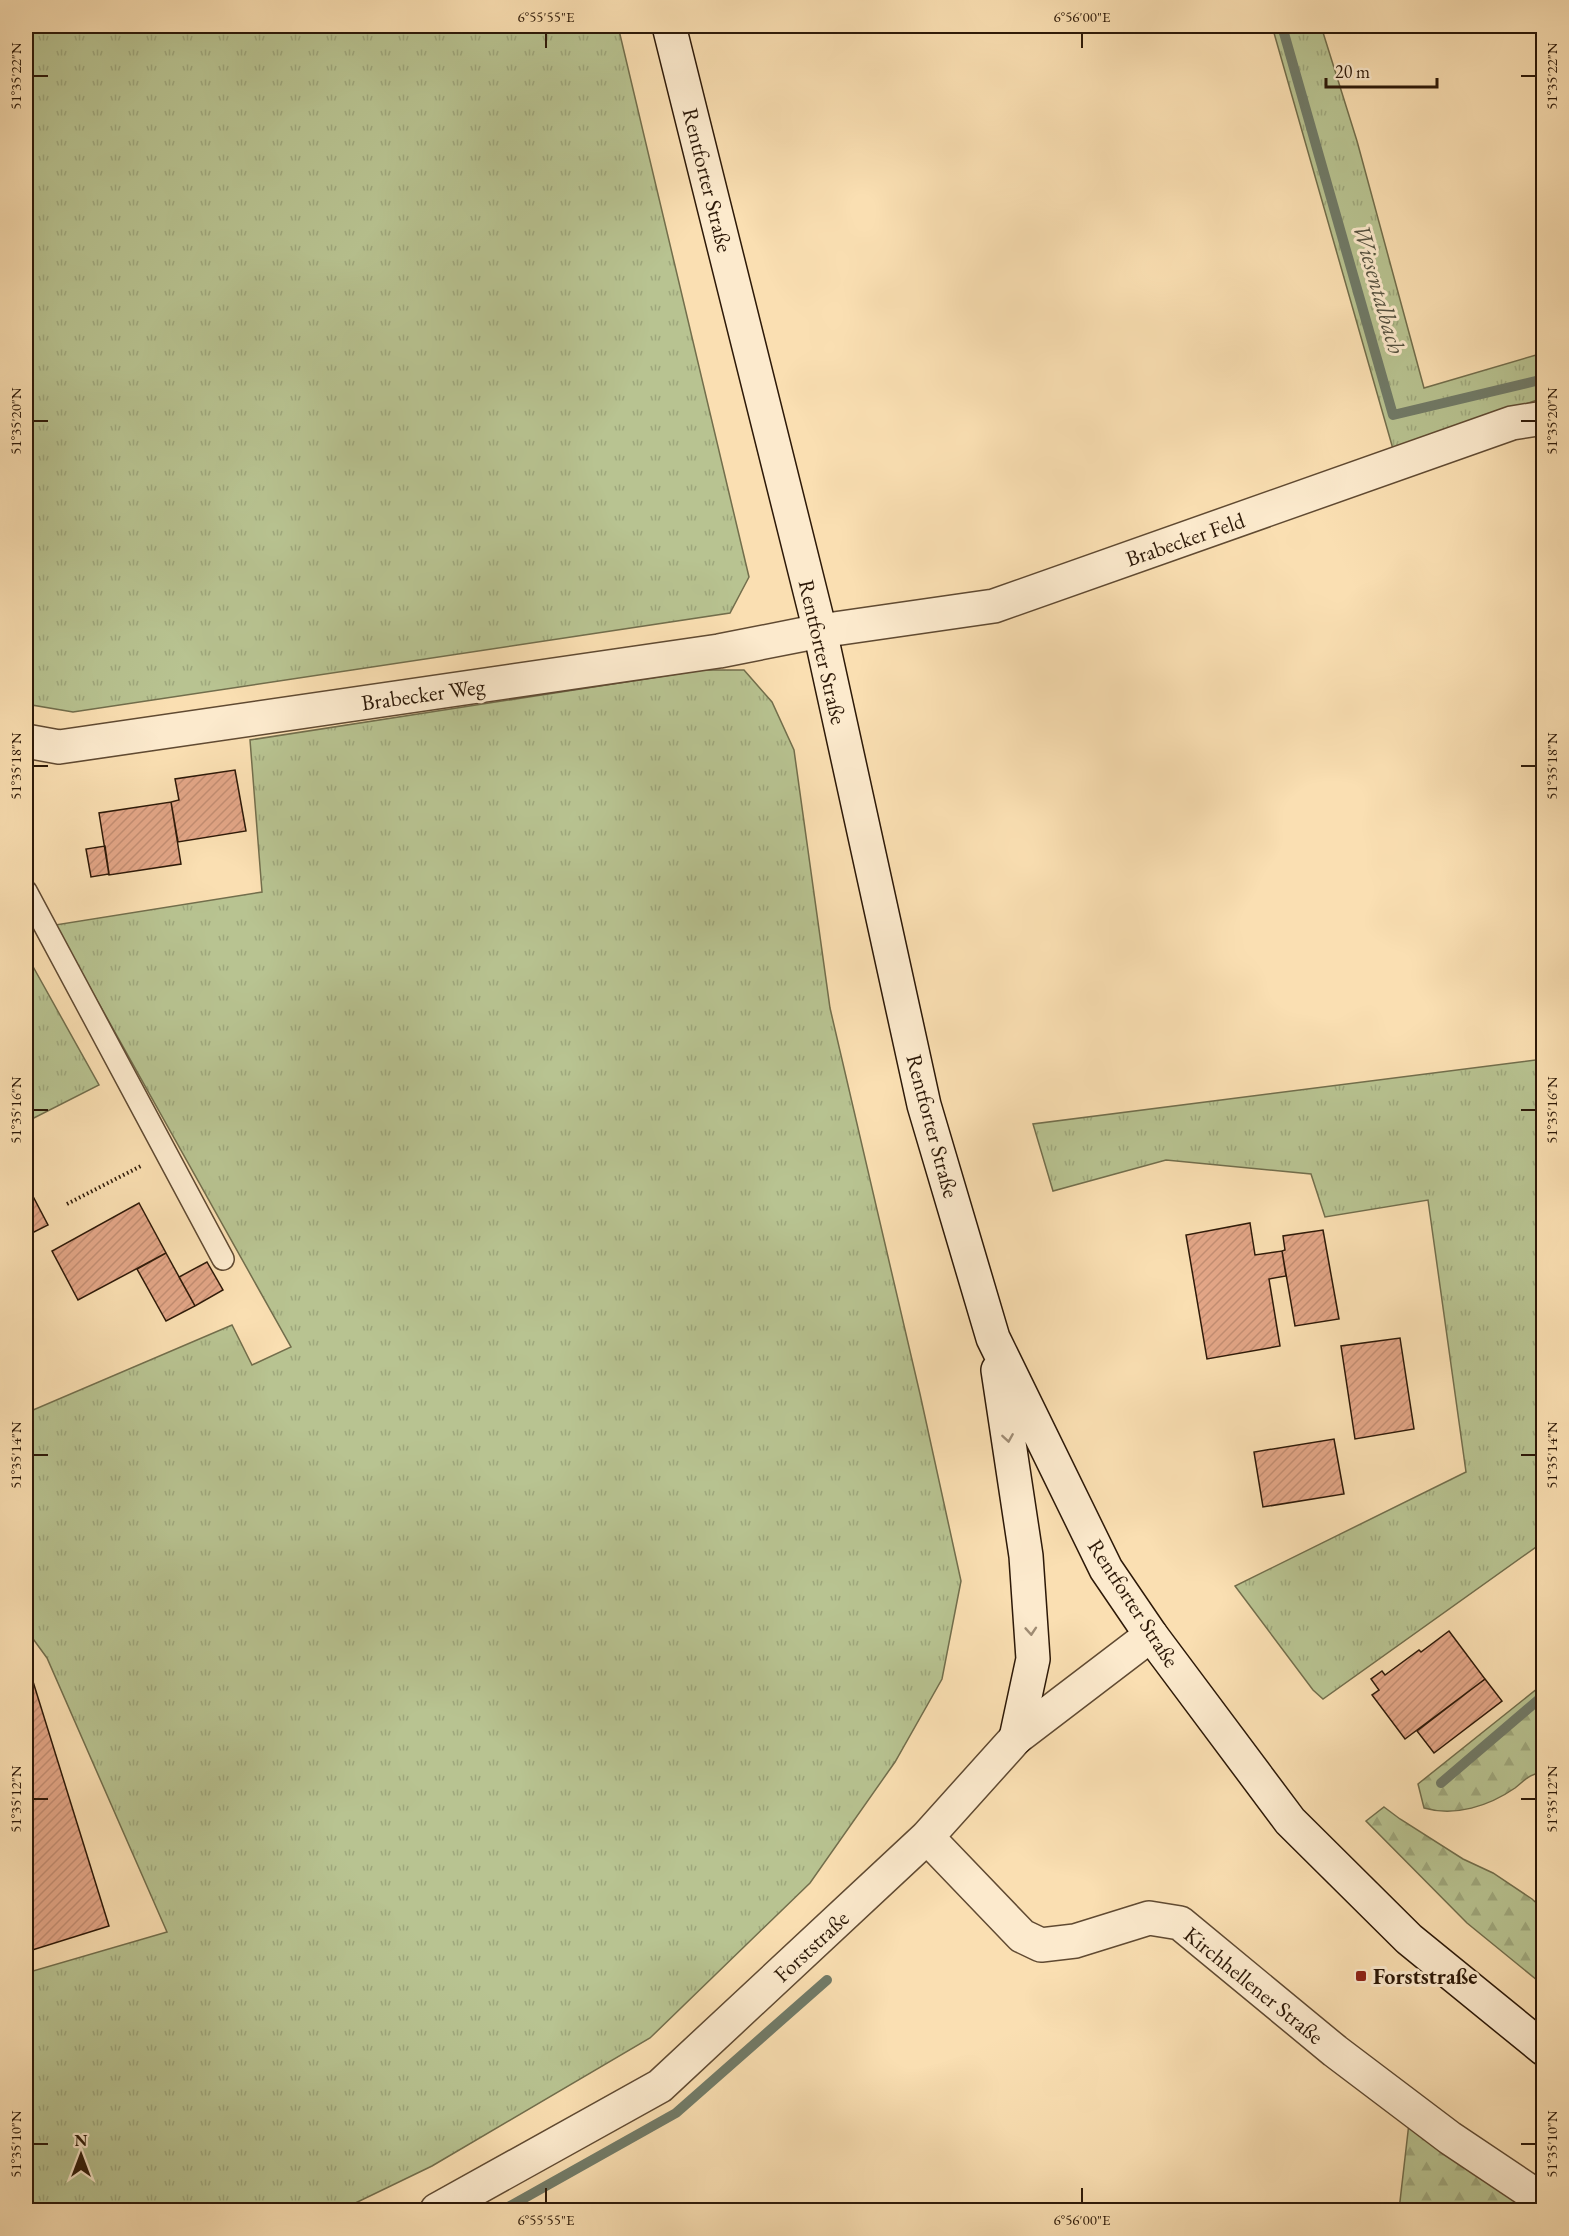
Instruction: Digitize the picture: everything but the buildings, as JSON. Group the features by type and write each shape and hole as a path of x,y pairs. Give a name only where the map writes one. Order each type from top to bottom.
{"street":[{"name":"Rentforter Straße","path":"669,26 820,631 924,1105 993,1338 1106,1569 1151,1635 1290,1821 1409,1939 1544,2049"},
{"name":"Brabecker Feld","path":"820,631 994,606 1512,423 1544,418"},
{"name":"Brabecker Weg","path":"26,741 58,747 719,651 820,631"},
{"path":"993,1338 1026,1556 1033,1659 1016,1738"},
{"name":"Forststraße","path":"437,2211 660,2086 927,1838 1016,1738 1151,1635"},
{"name":"Kirchhellener Straße","path":"927,1838 1022,1936 1041,1945 1075,1941 1149,1918 1180,1923 1335,2051 1450,2138 1544,2202"}],"lane":[{"path":"26,891 223,1259"}],"path":[{"path":"67,1204 166,1154"}],"green space":[{"path":"26,26 618,26 749,577 730,613 73,712 26,704"},
{"path":"1272,26 1321,26 1357,141 1424,388 1543,353 1543,398 1393,449"},
{"path":"703,670 744,670 772,702 794,750 830,1008 961,1581 942,1679 895,1762 810,1883 650,2038 432,2166 341,2210 26,2210 26,1973 167,1932 47,1658 28,1632 26,1622 26,1413 232,1325 252,1365 291,1347 55,925 262,892 250,740"},
{"path":"26,954 99,1085 26,1122"},
{"path":"1543,1059 1543,1542 1323,1699 1313,1690 1235,1586 1466,1472 1428,1200 1325,1217 1311,1174 1166,1160 1053,1191 1033,1124"},
{"path":"1543,1684 1543,1773 1531,1775 1515,1788 1483,1805 1448,1811 1424,1808 1418,1784"},
{"path":"1384,1807 1463,1859 1493,1873 1543,1909 1543,1985 1467,1923 1366,1821"},
{"path":"1409,2123 1536,2210 1399,2210"}],"waterway":[{"name":"Wiesentalbach","path":"1282,26 1393,415 1544,379"},
{"path":"1441,1783 1544,1695"},
{"path":"503,2210 676,2113 827,1980"}],"place":[{"name":"Forststraße","path":"1361,1976"}]}
